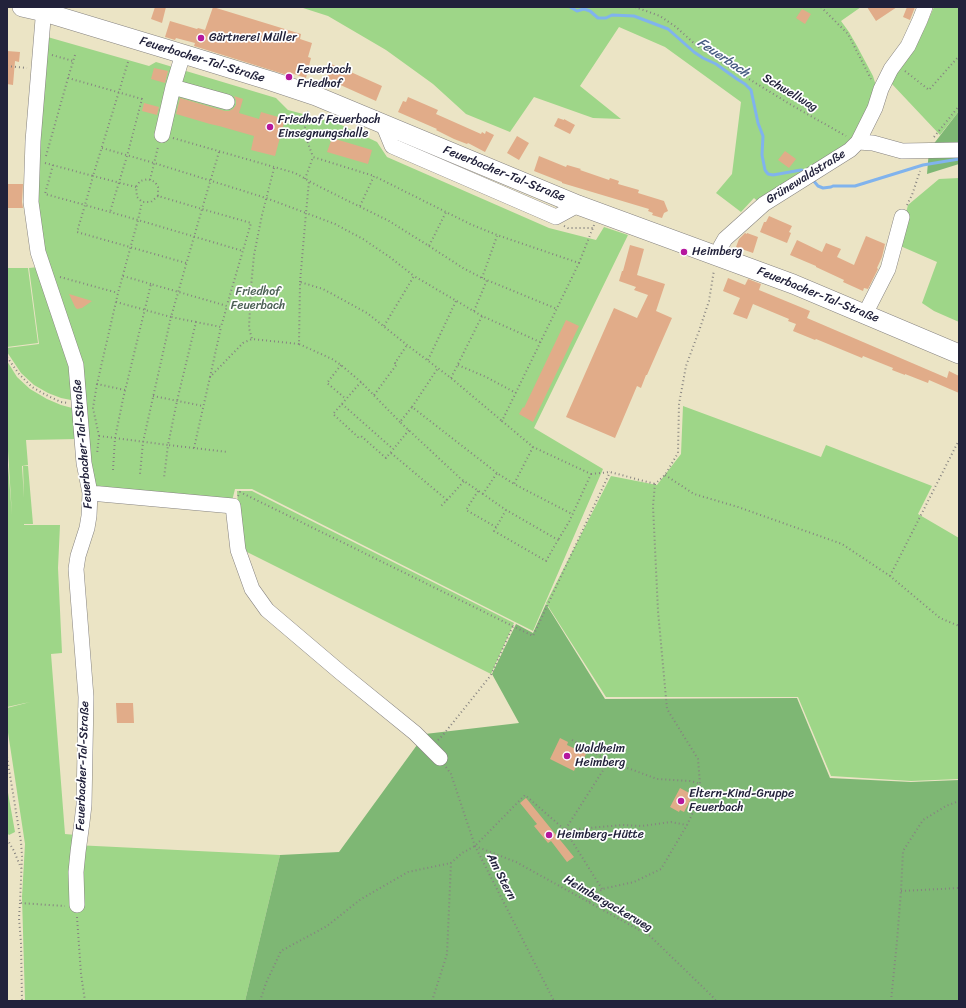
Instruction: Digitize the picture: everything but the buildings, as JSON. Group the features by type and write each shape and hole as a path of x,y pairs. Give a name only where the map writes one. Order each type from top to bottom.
{"main road":[{"name":"Feuerbacher-Tal-Straße","path":"22,7 44,9 316,96 578,204 596,220 718,256 793,284 959,354"}],"lane":[{"name":"Grünewaldstraße","path":"718,256 725,239 764,204 850,150 858,142 875,108 881,89 891,69 908,46 925,7"},
{"name":"Feuerbacher-Tal-Straße","path":"44,9 33,141 31,202 38,252 76,365 84,463 90,493 90,516 78,556 76,569 86,697 84,804 76,872 76,905"},
{"path":"162,135 173,87 183,54"},
{"path":"173,87 227,102"},
{"path":"383,124 392,146 556,217 578,204"},
{"path":"858,142 873,143 902,151 959,150"},
{"path":"866,314 888,269 902,217"},
{"path":"90,493 233,506 238,550 252,589 266,610 415,732 435,752"}],"path":[{"name":"Schwellwag","path":"635,7 660,16 676,27 696,45 718,60 851,140 858,142"},
{"path":"821,7 848,34 872,80 881,89"},
{"path":"46,156 75,55"},
{"path":"53,56 73,61"},
{"path":"895,63 929,90 959,56"},
{"path":"128,62 77,232 186,263"},
{"path":"7,66 40,70"},
{"path":"68,78 142,99 110,212"},
{"path":"926,151 928,144 959,106"},
{"path":"305,179 312,157 304,132 308,111"},
{"path":"150,180 162,135 294,173 389,221 463,268 482,278 556,309"},
{"path":"102,148 211,180 266,198 335,224 363,239 414,276 482,316 540,342"},
{"path":"140,474 143,442 171,317 219,152"},
{"path":"312,157 374,176 446,212 497,235 579,263"},
{"path":"44,163 136,187"},
{"path":"53,165 45,194 243,251"},
{"path":"252,339 249,328 249,314 254,255 274,168"},
{"path":"902,217 912,195 920,171"},
{"path":"360,206 374,176"},
{"path":"148,179 155,182 158,186 158,196 151,202 142,202 137,197 136,187 140,181 148,179"},
{"path":"299,344 300,282 309,181"},
{"path":"158,196 251,224 221,327 194,448"},
{"path":"84,463 96,459 99,436 93,408 97,384 122,276 131,248 142,202"},
{"path":"429,246 446,212"},
{"path":"556,217 563,226 568,228 596,220"},
{"path":"502,421 579,263 596,220"},
{"path":"482,278 497,235"},
{"path":"588,902 602,889 634,882 661,869 687,825 694,808 700,784 698,759 667,709 658,611 653,506 655,484 665,475 678,453 679,404 686,366 709,301 718,256"},
{"path":"122,276 227,306"},
{"path":"384,326 414,276"},
{"path":"60,277 118,293"},
{"path":"474,311 487,280"},
{"path":"300,282 324,289 367,313 451,378 533,447 591,474 610,472 655,484"},
{"path":"113,470 115,438 151,284"},
{"path":"428,360 456,300"},
{"path":"116,302 171,317 221,327"},
{"path":"451,378 482,316"},
{"path":"164,478 168,445 177,401 196,322"},
{"path":"210,377 243,343 252,339 299,344 332,359 361,382 400,422 464,481 506,510 558,540"},
{"path":"374,395 397,364 395,363 407,345"},
{"path":"7,357 19,374 32,387 61,402 79,406"},
{"path":"341,365 327,383 346,399"},
{"path":"458,365 486,377 516,393"},
{"path":"400,422 438,368"},
{"path":"361,382 334,414 358,437 361,436 386,458 409,430"},
{"path":"97,384 125,390"},
{"path":"153,396 203,406"},
{"path":"342,404 393,449"},
{"path":"412,406 497,473 514,484 572,514"},
{"path":"99,436 228,452"},
{"path":"890,576 959,440"},
{"path":"514,484 533,447"},
{"path":"391,453 447,500"},
{"path":"233,506 240,492 533,636 610,472"},
{"path":"483,494 497,473"},
{"path":"506,510 494,531 546,561 572,514 591,474"},
{"path":"665,475 694,494 738,507 842,544 890,576 940,618 959,626"},
{"path":"440,506 464,481"},
{"path":"478,490 466,510 496,527"},
{"path":"435,752 443,735 491,675 513,626"},
{"path":"572,740 609,761 657,779 691,781 700,784"},
{"name":"Am Stern","path":"435,752 451,774 475,846 554,1001"},
{"path":"7,757 22,856 19,918 22,1001"},
{"path":"565,830 609,761"},
{"path":"260,1001 266,983 281,951 327,926 361,898 408,872 451,863 462,853 475,846 525,794 565,830 602,889"},
{"path":"891,1001 903,851 923,820 946,806 959,801"},
{"path":"565,830 623,824 642,826 671,822 687,825"},
{"path":"7,839 14,851 21,870"},
{"name":"Heimbergackerweg","path":"475,846 516,862 650,936 716,1001"},
{"path":"432,1001 447,954 451,863"},
{"path":"901,891 959,888"},
{"path":"20,903 62,906 76,905 81,974 85,1001"}],"green space":[{"path":"300,7 861,7 841,21 849,32 873,76 877,89 855,139 765,208 754,198 741,212 716,193 732,174 741,102 665,47 619,27 580,86 621,119 593,118 534,97 510,132 466,114 433,84 386,50 328,16"},
{"path":"934,7 959,7 959,111 940,135 891,83 924,30"},
{"name":"Friedhof Feuerbach","path":"44,36 149,66 156,62 276,98 288,110 337,123 377,142 387,157 549,228 596,240 604,227 628,235 534,428 603,469 533,631 252,489 235,489 232,501 92,491 79,365 43,252 32,187"},
{"path":"959,111 959,164 927,174 929,150"},
{"path":"959,178 959,322 934,311 922,303 937,262 898,245 908,205 939,179"},
{"path":"39,267 73,365 76,401 61,398 34,385 21,373 7,352 7,348 39,344 29,268"},
{"path":"7,268 28,268 38,343 7,347"},
{"path":"7,361 17,377 30,389 47,399 76,409 78,439 26,440 28,465 22,466 24,498 23,466 28,466 33,524 24,525 60,525 58,568 62,653 51,654 65,834 76,835 75,845 280,855 245,1001 25,1001 22,897 25,844 7,726 7,708 30,702 7,707 7,452 12,515 7,451"},
{"path":"683,406 821,457 826,445 932,486 918,514 959,538 959,779 911,781 831,776 798,697 606,697 546,603 611,476 657,485 681,454"},
{"path":"237,491 252,491 514,623 491,674 241,549"},
{"path":"546,604 605,699 797,698 830,778 911,782 959,780 959,1001 245,1001 280,855 339,852 425,734 519,723 492,674 516,624 533,633"},
{"path":"7,787 15,832 9,835 7,833"}],"waterway":[{"name":"Feuerbach","path":"570,7 577,11 584,9 590,11 598,18 606,18 612,15 634,16 668,29 694,52 716,64 745,84 751,90 758,123 763,136 762,155 765,170 768,174 773,175 801,170 805,171"},
{"name":"Feuerbach","path":"812,179 818,186 823,188 833,186 855,186 923,165 959,159"}],"place":[{"name":"Gärtnerei Müller","path":"201,38"},
{"name":"Feuerbach Friedhof","path":"289,77"},
{"name":"Friedhof Feuerbach Einsegnungshalle","path":"270,127"},
{"name":"Heimberg","path":"684,252"},
{"name":"Waldheim Heimberg","path":"567,756"},
{"name":"Eltern-Kind-Gruppe Feuerbach","path":"681,801"},
{"name":"Heimberg-Hütte","path":"549,835"}]}
